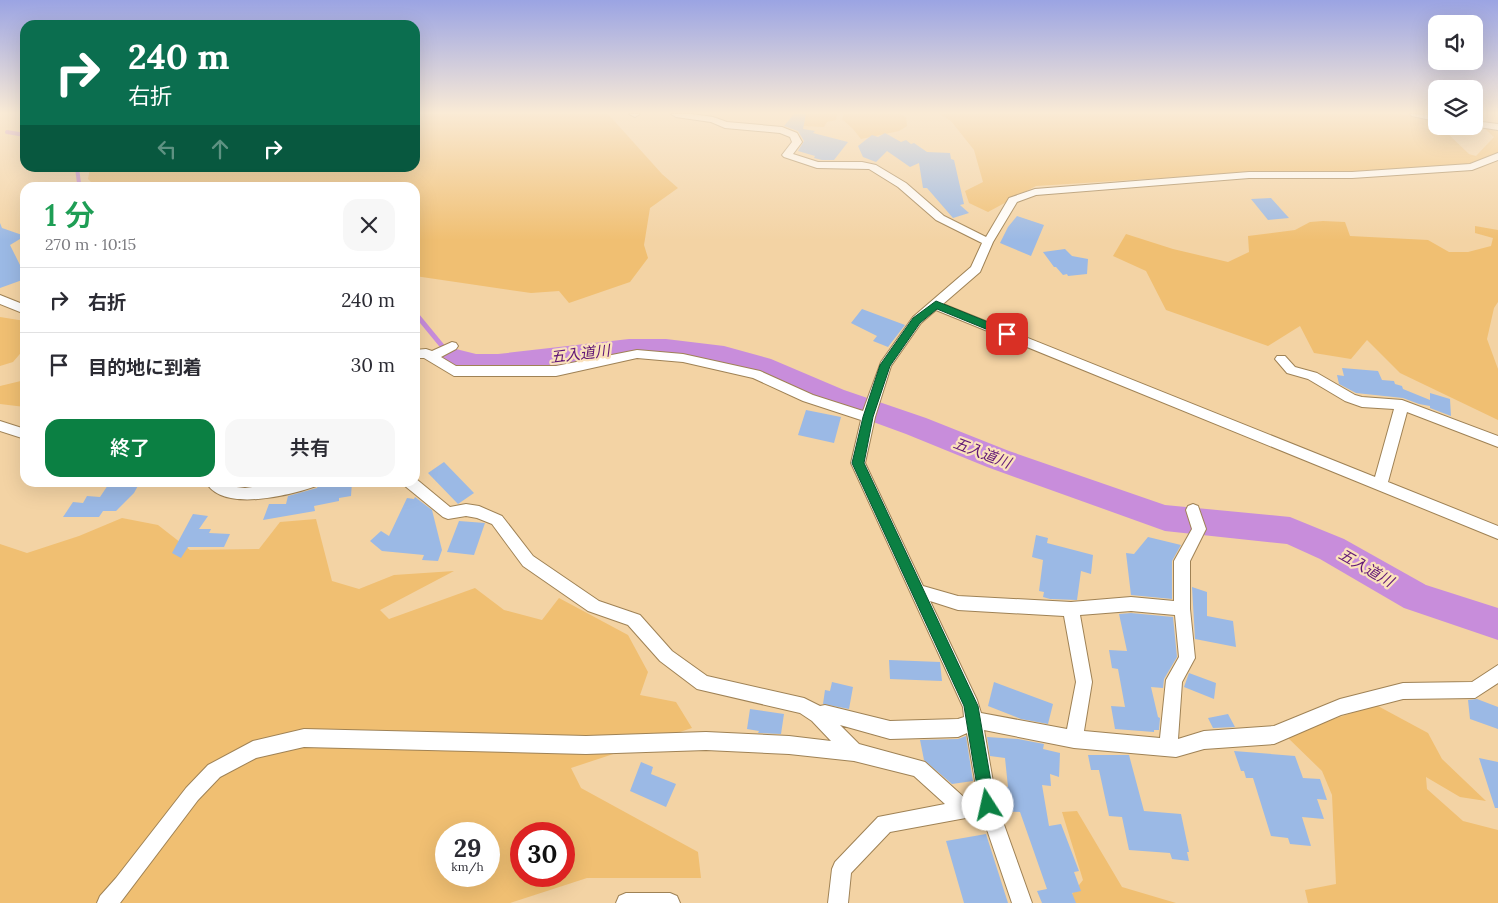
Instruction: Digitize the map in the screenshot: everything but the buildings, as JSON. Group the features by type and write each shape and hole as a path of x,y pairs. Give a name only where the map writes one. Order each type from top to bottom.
{"street":[{"path":"790,156 817,165 872,167 902,185 940,218 988,242"},
{"path":"1022,903 988,805 971,706 858,463 868,417 885,365 917,320 976,269 988,242 1013,200 1035,192 1249,175 1352,175 1472,167 1498,156"},
{"path":"0,299 20,308"},
{"path":"936,304 1498,533"},
{"path":"432,357 452,346"},
{"path":"420,354 426,353 454,371 556,372 637,354 683,358 756,374 808,398 868,417"},
{"path":"1280,359 1291,370 1312,376 1350,398 1362,402 1402,405 1498,442"},
{"path":"1380,486 1402,405"},
{"path":"0,426 20,432"},
{"path":"220,487 225,491 277,492 294,487"},
{"path":"416,487 448,513 466,510 479,512 497,520 528,561 594,606 634,620 666,656 703,683 804,706 818,715 854,752"},
{"path":"1168,747 1174,680 1187,658 1182,609 1182,561 1199,529 1193,510"},
{"path":"918,592 933,594 958,603 1071,609 1131,604 1182,609"},
{"path":"1071,609 1084,682 1074,739"},
{"path":"818,715 825,712 890,730 958,728 974,722 985,722 1074,739 1176,748 1204,740 1274,735 1340,707 1403,691 1476,690 1498,673"},
{"path":"106,903 123,885 192,794 214,771 252,750 304,738 586,745 706,741 789,745 854,752 919,768 964,810"},
{"path":"838,903 842,869 885,824 988,805"},
{"path":"626,903 670,903"}],"shaded area":[{"path":"420,156 646,156 678,188 650,208 644,245 648,258 630,282 569,303 559,291 531,293 420,277 420,182 91,182 88,179 89,172 420,172"},
{"path":"976,156 1489,156 1468,164 1348,172 1244,173 1036,186 988,212 969,203 965,191 983,182"},
{"path":"1310,222 1345,222 1350,236 1428,240 1449,252 1468,252 1491,246 1493,238 1475,233 1475,226 1498,230 1498,302 1494,308 1487,339 1498,369 1498,420 1400,373 1367,340 1351,359 1314,353 1300,326 1268,346 1166,310 1146,271 1113,256 1126,234 1173,249 1228,262 1249,252 1248,236 1295,230"},
{"path":"0,317 20,320 20,354 13,362 0,366"},
{"path":"20,381 20,406 0,404 0,386"},
{"path":"122,518 158,525 190,550 259,549 280,522 316,519 332,581 359,589 394,575 454,571 380,610 389,619 475,588 504,610 542,620 559,598 628,635 648,672 640,695 676,702 692,728 571,768 581,788 698,852 701,878 587,878 575,882 575,822 510,822 510,887 559,887 510,903 0,903 0,544 27,553 79,536"},
{"path":"1376,705 1428,733 1442,759 1486,801 1460,797 1426,777 1427,789 1463,821 1498,830 1498,903 1308,903 1305,890 1336,884 1332,795 1322,771 1285,735"},
{"path":"1077,811 1122,887 1176,903 1065,903 1083,880 1062,812"}],"waterway":[{"path":"78,172 79,182"},
{"path":"420,319 452,358"},
{"name":"五入道川","path":"452,358 476,364 498,364 629,348 666,348 724,356 761,366 834,397 916,426 998,459 1165,518 1290,531 1332,549 1416,597 1498,624"}],"route":[{"path":"988,805 971,706 858,463 868,417 885,365 917,320 936,304 1007,334"}]}
